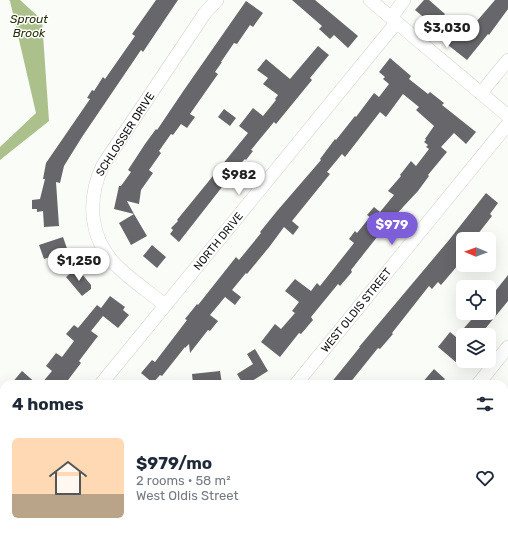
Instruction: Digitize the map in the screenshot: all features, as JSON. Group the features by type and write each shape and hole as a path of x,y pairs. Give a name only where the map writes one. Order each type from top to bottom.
{"street":[{"name":"SCHLOSSER DRIVE","path":"165,305 119,269 108,257 95,229 92,213 92,196 96,178 102,165 206,13 217,0"},
{"path":"370,0 508,116"},
{"name":"NORTH DRIVE","path":"110,380 165,305 394,21 404,0"},
{"path":"481,94 508,60"},
{"name":"WEST OLDIS STREET","path":"299,380 508,124"},
{"path":"481,380 508,347"}],"water":[{"name":"Sprout Brook","path":"9,0 20,0 42,20 49,121 0,160 0,147 36,113"}],"building":[{"path":"156,0 178,0 143,52 141,50 64,166 60,183 56,182 59,226 44,227 43,211 37,212 37,209 32,209 32,200 40,199 45,179 43,179 46,163 90,99 87,98 92,90 94,91 103,77 105,79 135,36 132,34"},
{"path":"292,0 315,0 358,36 348,48 334,35 330,39 319,29 322,26"},
{"path":"424,0 429,0 445,14 435,27 415,10"},
{"path":"495,0 508,0 508,9 489,35 488,34 467,60 448,45 459,32 464,36"},
{"path":"246,1 263,13 253,27 250,25 237,44 234,43 221,62 215,72 218,74 190,114 195,117 187,128 181,124 173,135 171,134 159,151 161,153 149,170 153,173 141,190 139,204 127,201 134,214 114,209 119,186 121,186 131,172 128,170"},
{"path":"318,46 329,55 310,78 312,80 276,124 274,122 251,150 253,151 246,160 245,159 240,164 179,242 170,234 173,230 171,228 248,133 239,126 253,108 263,116 276,100 275,99 278,95 263,84 268,78 257,70 266,59 290,79"},
{"path":"390,58 411,76 409,79 428,94 430,92 444,103 442,105 476,132 466,144 454,133 441,147 447,152 428,175 429,176 418,191 389,222 390,224 378,238 377,237 351,270 352,272 340,286 338,284 311,317 313,320 301,334 299,333 280,357 261,342 275,324 281,329 295,313 292,311 299,302 285,291 295,279 311,291 317,283 320,286 354,243 349,239 355,231 357,233 370,217 367,215 374,207 380,212 394,195 388,191 401,176 400,175 411,161 416,166 429,149 426,147 428,145 424,142 434,126 416,110 419,107 403,94 386,117 380,112 345,157 342,154 327,172 330,174 292,221 299,227 293,235 284,227 247,274 246,273 232,290 241,297 235,305 225,297 210,315 218,321 210,331 208,330 190,353 189,344 162,376 160,375 156,380 149,380 141,373 152,360 155,362 187,320 185,319 197,304 198,305 236,257 239,260 277,211 321,160 320,159 335,139 336,140 355,116 356,117 374,93 379,97 389,84 383,79 385,77 379,72"},
{"path":"224,109 236,118 230,126 218,117"},
{"path":"486,193 498,203 490,214 492,216 479,232 456,232 456,267 441,285 438,282 432,289 429,286 392,333 393,334 380,349 378,348 352,380 333,380 449,240"},
{"path":"134,214 147,236 131,245 119,223"},
{"path":"63,237 71,260 53,266 50,257 44,259 39,245"},
{"path":"152,245 166,257 157,268 143,256"},
{"path":"77,268 91,285 91,289 82,296 66,277"},
{"path":"508,275 508,301 496,316 496,290"},
{"path":"110,296 125,307 123,310 129,315 118,328 103,316 91,331 98,336 79,361 81,363 68,380 44,380 52,371 46,366 56,353 62,357 74,341 66,334 74,325 78,328 97,305 101,308"},
{"path":"471,320 492,320 486,328 464,328"},
{"path":"450,332 456,337 456,362 438,347"},
{"path":"255,349 268,371 253,380 241,380 237,374 253,364 247,354"},
{"path":"434,369 445,379 444,380 424,380"},
{"path":"22,371 32,380 14,380"},
{"path":"220,371 221,380 193,380 192,374"}]}
